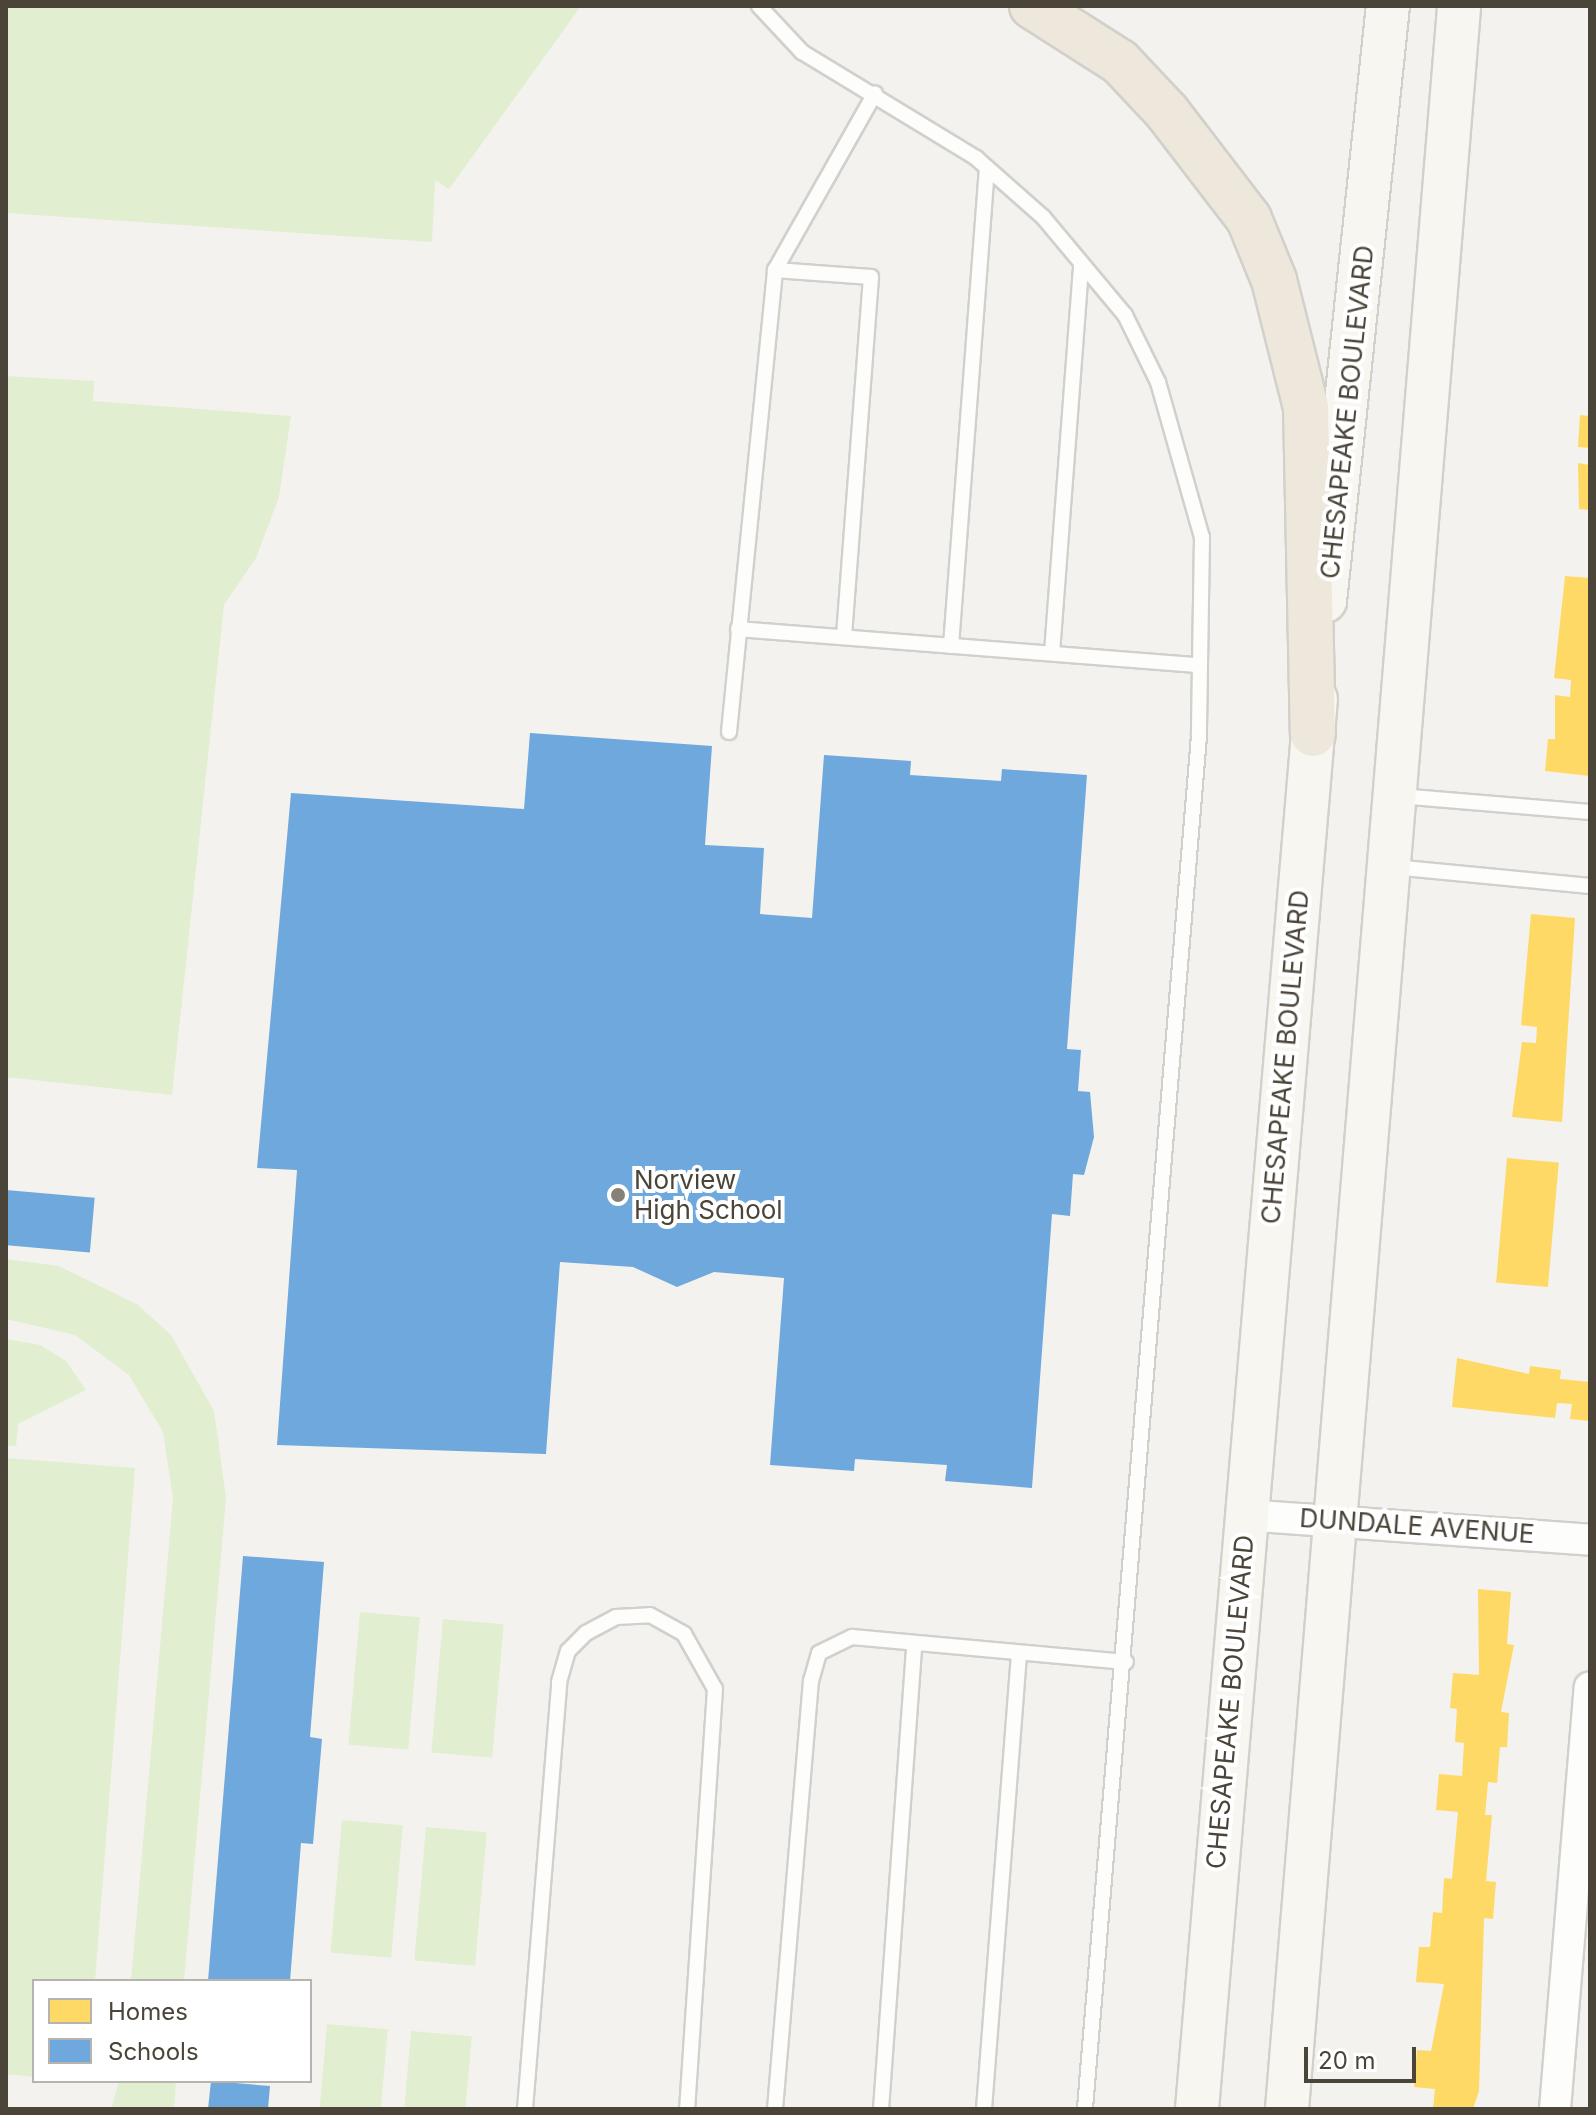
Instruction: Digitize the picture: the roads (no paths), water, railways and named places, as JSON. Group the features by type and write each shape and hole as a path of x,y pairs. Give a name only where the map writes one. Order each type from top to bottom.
{"highway":[{"path":"1032,6 1120,62 1167,112 1249,219 1274,280 1297,357 1311,461 1313,734"}],"main road":[{"name":"CHESAPEAKE BOULEVARD","path":"1197,2109 1313,734 1388,6"},
{"path":"1287,2109 1330,1520 1396,796 1459,6"}],"street":[{"name":"DUNDALE AVENUE","path":"1245,1515 1590,1540"},
{"path":"1555,2109 1590,1687"}],"lane":[{"path":"759,6 802,52 875,93 987,171 1043,217 1125,315 1158,382 1202,537 1200,665 1126,1662 1085,2109"},
{"path":"729,732 775,270 875,93"},
{"path":"951,646 987,171"},
{"path":"1052,653 1081,264"},
{"path":"775,270 871,277 844,637"},
{"path":"738,629 1200,665"},
{"path":"1396,796 1590,812"},
{"path":"1389,867 1590,886"},
{"path":"525,2109 559,1682 568,1651 586,1633 616,1617 650,1615 684,1634 715,1689 687,2109"},
{"path":"775,2109 815,1667 819,1653 852,1637 1126,1662"},
{"path":"881,2109 914,1643"},
{"path":"984,2109 1019,1653"}],"place":[{"name":"Norview High School","path":"618,1195"}]}
